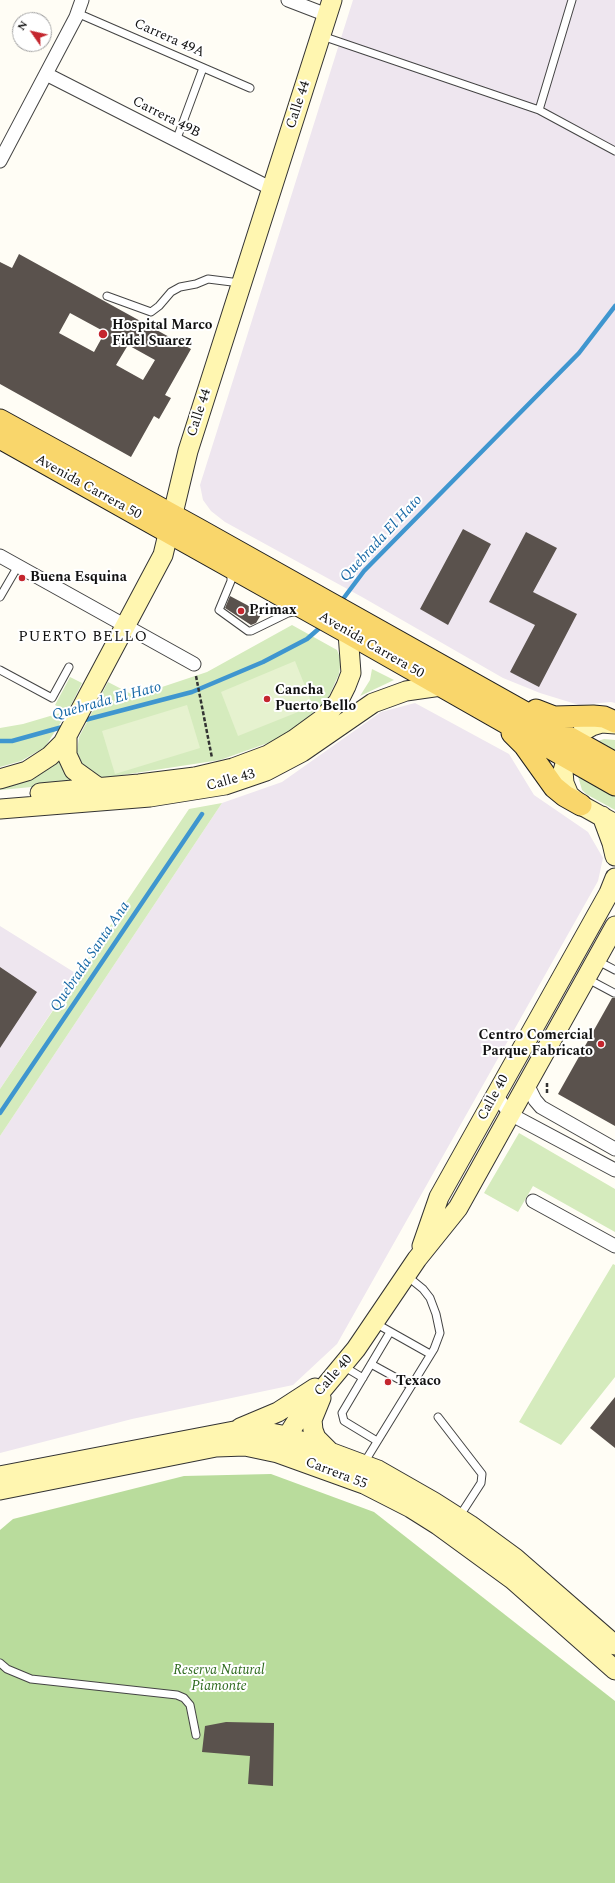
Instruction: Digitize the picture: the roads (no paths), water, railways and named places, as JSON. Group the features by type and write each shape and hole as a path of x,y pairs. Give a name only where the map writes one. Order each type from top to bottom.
{"main road":[{"name":"Calle 44","path":"0,779 27,772 58,748 67,736 158,566 188,451 330,8"},
{"name":"Avenida Carrera 50","path":"0,420 170,523 311,602 441,686 492,704"},
{"name":"Avenida Carrera 50","path":"0,438 170,523 231,568 311,602"},
{"name":"Avenida Carrera 50","path":"347,625 571,749 615,785"},
{"name":"Calle 43","path":"0,797 175,780 215,773 252,762 268,755 287,744 321,720 338,702 346,686 350,673 347,625"},
{"name":"Calle 43","path":"0,809 150,797 225,784 266,771 302,752 373,703 406,691 441,686"},
{"path":"492,704 554,717 604,717 615,723"},
{"path":"492,704 554,787 565,796 608,820 615,856"},
{"path":"581,805 569,795 564,783 563,770 571,749 582,731 602,723 615,723"},
{"path":"67,736 67,755 74,770 99,788"},
{"name":"Avenida Carrera 50","path":"571,749 615,764"},
{"name":"Calle 40","path":"417,1259 439,1197 609,893 615,878"},
{"name":"Calle 40","path":"282,1445 298,1419 338,1371 382,1327 406,1275 458,1208 615,926"},
{"path":"234,1431 278,1412 338,1371"},
{"path":"329,1451 316,1438 312,1420 316,1408 338,1371"},
{"name":"Carrera 55","path":"0,1476 234,1431 266,1432 282,1445 411,1508 438,1525 512,1579 615,1670"},
{"name":"Carrera 55","path":"0,1490 216,1447 282,1445 329,1451 364,1464 403,1483 458,1518 515,1558 615,1645"}],"street":[{"path":"0,161 46,74 82,0"},
{"path":"288,0 330,8"},
{"name":"Carrera 49B","path":"46,74 272,190"},
{"path":"0,556 126,626 195,669"},
{"path":"527,1084 535,1100 541,1107 615,1149"},
{"path":"496,1095 510,1114 615,1170"},
{"path":"533,1201 615,1246"}],"lane":[{"path":"538,110 572,0"},
{"name":"Carrera 49A","path":"77,13 250,88"},
{"path":"321,36 538,110 615,151"},
{"path":"176,140 203,68"},
{"path":"106,296 151,312 159,306 171,292 180,287 196,284 208,279 242,283"},
{"path":"0,598 18,566"},
{"path":"231,568 231,581 218,610 248,631 251,631 311,602"},
{"path":"0,670 52,698 69,667"},
{"path":"596,960 615,970"},
{"path":"586,978 614,994"},
{"path":"364,1464 430,1354 440,1333 436,1314 430,1298 423,1289 406,1275"},
{"path":"377,1441 344,1421 342,1413 371,1364 382,1327 430,1354"},
{"path":"371,1364 411,1386"},
{"path":"338,1371 363,1378"},
{"path":"438,1417 482,1474 481,1484 458,1518"},
{"path":"0,1663 7,1669 30,1679 177,1695 184,1698 190,1704 196,1735"}],"waterway":[{"name":"Quebrada El Hato","path":"340,603 364,571 579,353 615,306"},
{"name":"Quebrada El Hato","path":"81,721 192,692 263,662 307,639 323,625"},
{"name":"Quebrada El Hato","path":"0,741 12,741 66,726"},
{"name":"Quebrada Santa Ana","path":"0,1113 202,814"}],"place":[{"name":"Hospital Marco Fidel Suarez","path":"103,334"},
{"name":"Buena Esquina","path":"22,578"},
{"name":"Primax","path":"241,611"},
{"name":"Cancha Puerto Bello","path":"267,699"},
{"name":"Centro Comercial Parque Fabricato","path":"601,1044"},
{"name":"Texaco","path":"388,1382"}],"district":[{"name":"PUERTO BELLO","path":"83,638"}],"park label":[{"name":"Reserva Natural Piamonte","path":"219,1680"}]}
